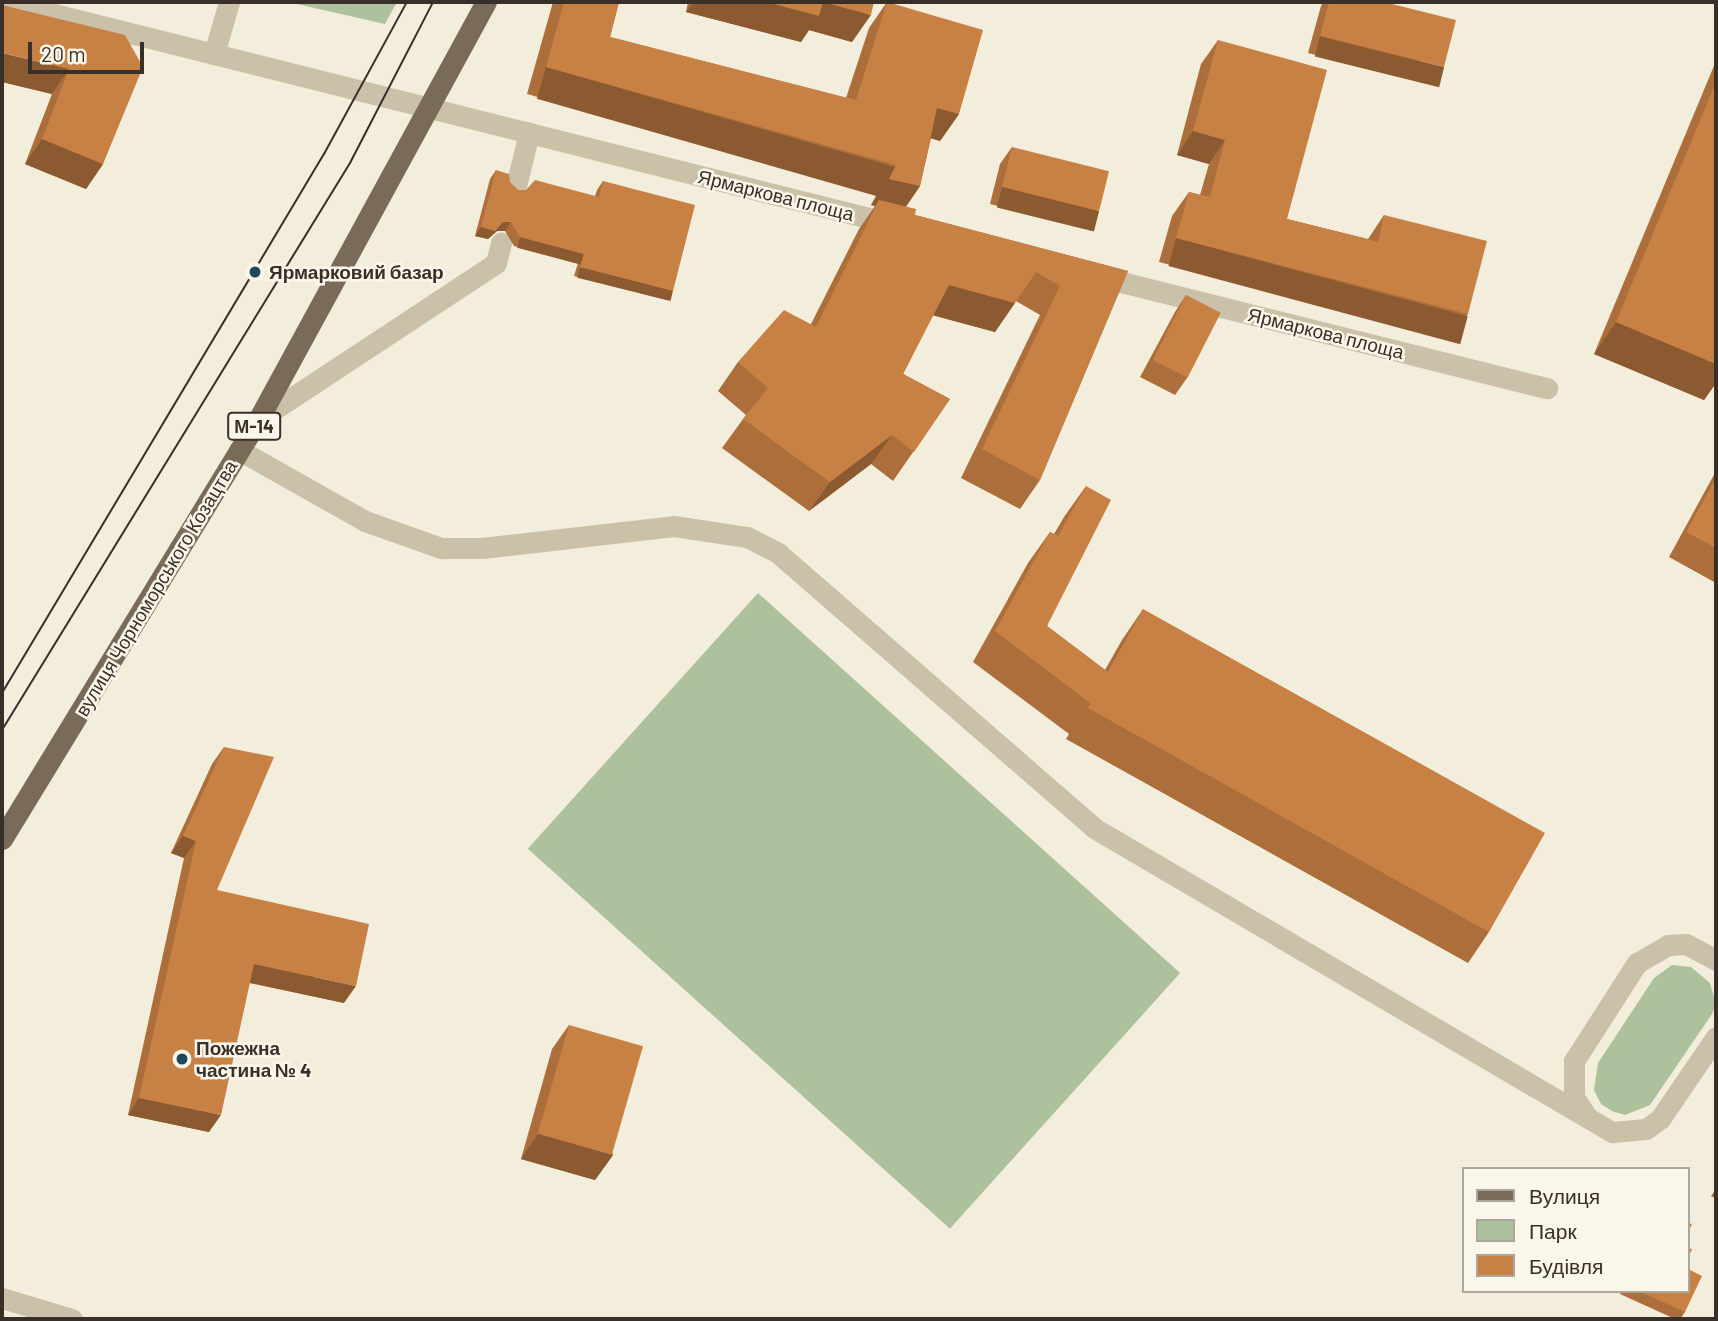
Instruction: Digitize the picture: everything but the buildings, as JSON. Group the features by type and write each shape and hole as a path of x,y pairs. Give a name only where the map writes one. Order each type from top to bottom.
{"main road":[{"name":"вулиця Чорноморського Козацтва","path":"2,839 258,419 486,2"}],"street":[{"name":"Ярмаркова площа","path":"6,2 913,229"},
{"path":"214,54 229,2"},
{"path":"516,186 530,133"},
{"path":"258,419 496,263 501,243"},
{"name":"Ярмаркова площа","path":"1075,270 1547,388"},
{"path":"239,450 365,521 442,548 482,548 674,526 747,537 778,553 1094,828 1596,1126 1629,1133 1660,1119 1716,1037"},
{"path":"1596,1126 1574,1097 1574,1061 1637,963 1651,951 1677,944 1703,950 1716,960"},
{"path":"2,1298 72,1319"}],"green space":[{"path":"288,2 397,2 385,24"},
{"path":"758,593 1180,973 950,1229 528,849"},
{"path":"1672,965 1691,967 1710,983 1716,1004 1712,1014 1650,1105 1625,1115 1612,1111 1601,1104 1594,1090 1598,1063 1654,978"}],"tram line":[{"path":"2,693 324,154 407,2"},
{"path":"2,730 350,163 433,2"}],"place":[{"name":"Ярмарковий базар","path":"255,272"},
{"name":"Пожежна частина № 4","path":"182,1059"}]}
